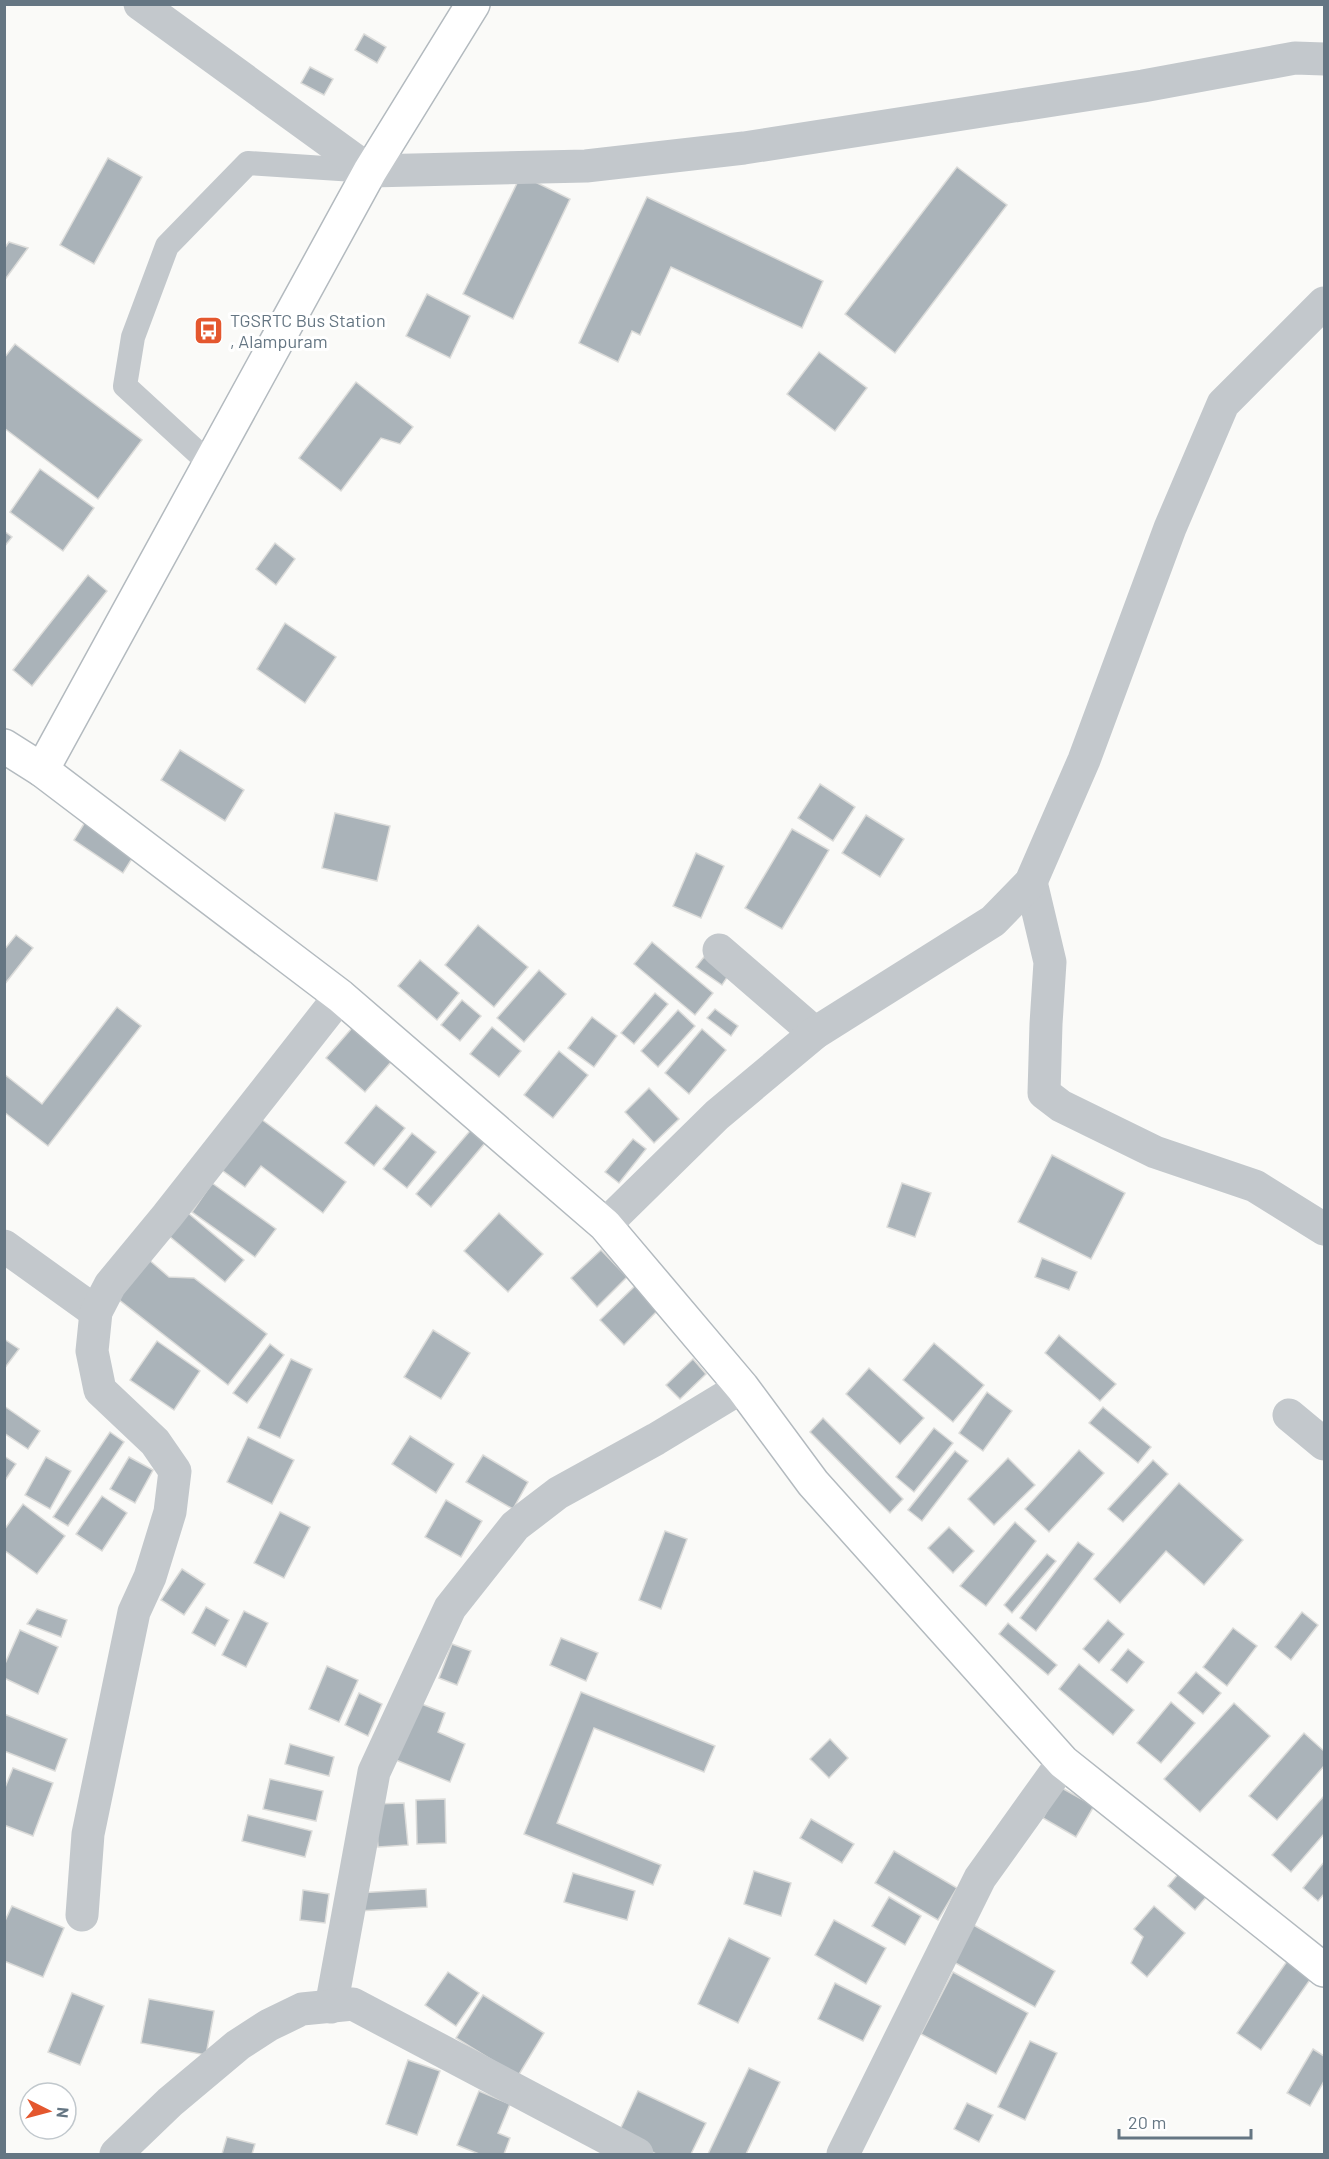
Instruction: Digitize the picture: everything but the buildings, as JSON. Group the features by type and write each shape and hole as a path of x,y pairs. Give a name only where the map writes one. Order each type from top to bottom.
{"street":[{"path":"140,4 370,171 586,166 721,151 1143,86 1295,58 1324,59"},
{"path":"42,770 370,171 473,4"},
{"path":"605,1225 717,1115 815,1032 993,921 1031,882 1084,760 1170,528 1223,404 1324,303"},
{"path":"4,746 42,770 340,996 605,1225 742,1387 813,1483 1063,1762 1324,1970"},
{"path":"1031,882 1050,962 1044,1094 1060,1106 1155,1152 1255,1186 1324,1229"},
{"path":"719,950 815,1032"},
{"path":"82,1915 88,1834 134,1612 150,1577 170,1512 175,1471 155,1442 100,1390 92,1351 96,1312 110,1285 340,996"},
{"path":"4,1246 96,1312"},
{"path":"331,2007 374,1772 450,1608 514,1526 558,1492 656,1439 742,1387"},
{"path":"1289,1415 1324,1444"},
{"path":"843,2154 980,1878 1063,1762"},
{"path":"116,2154 170,2102 238,2045 302,2009 353,2004 637,2154"}],"lane":[{"path":"210,463 125,386 133,337 167,246 248,163 370,171"}],"place":[{"name":"TGSRTC Bus Station , Alampuram","path":"209,330"}]}
